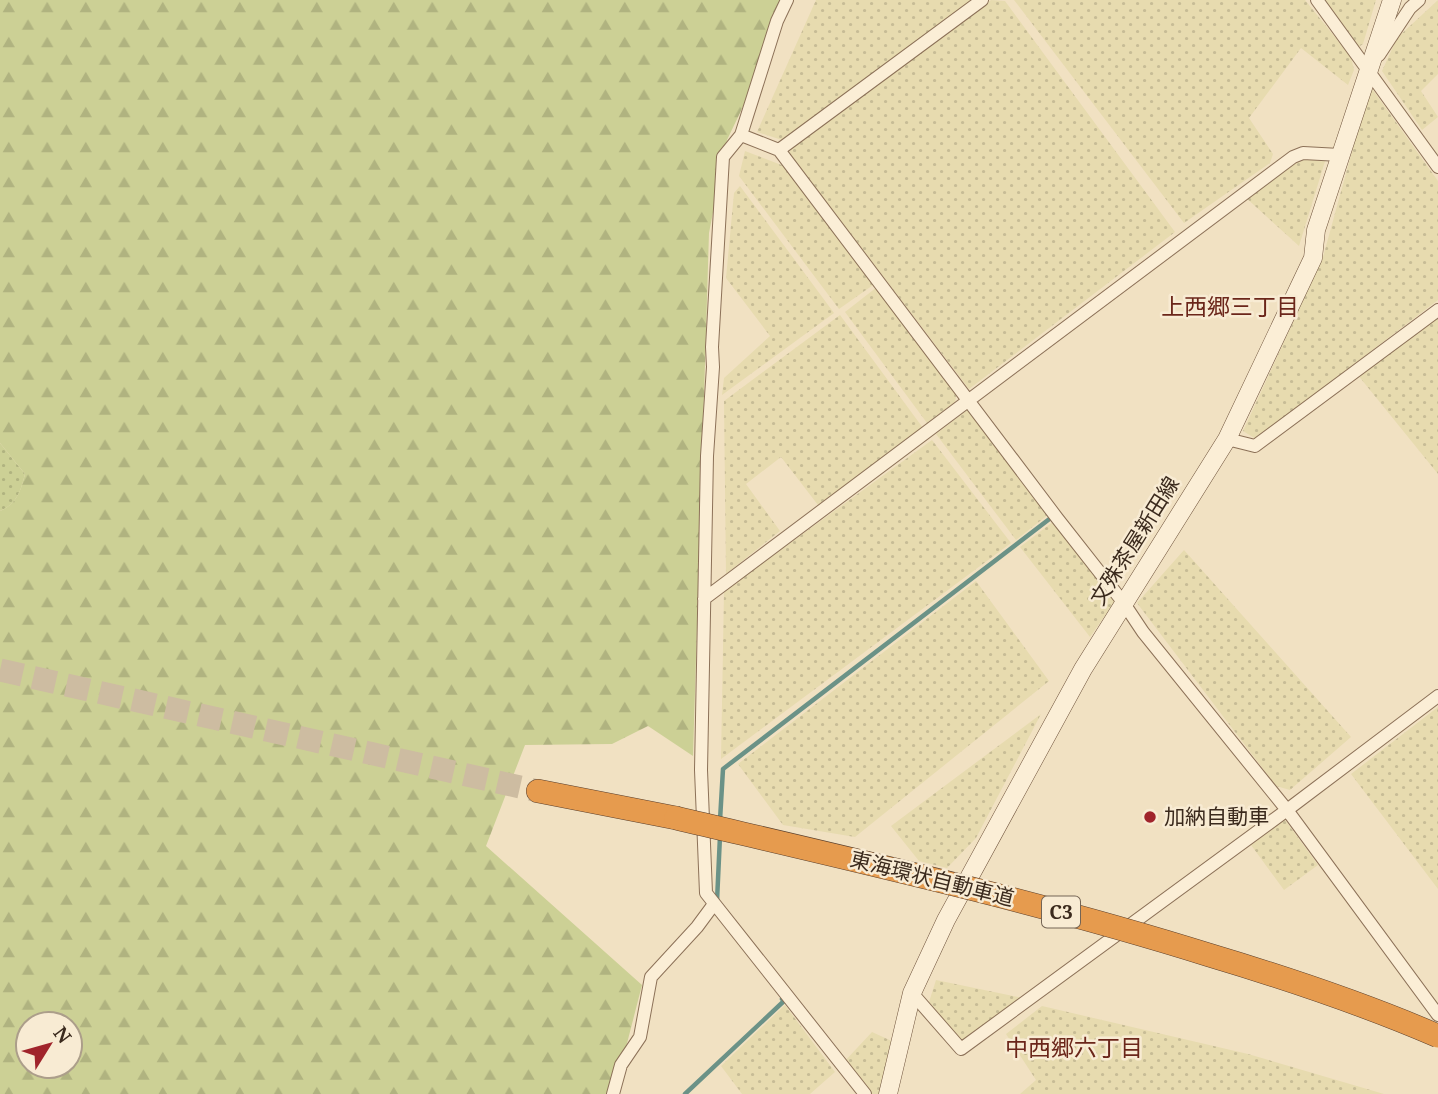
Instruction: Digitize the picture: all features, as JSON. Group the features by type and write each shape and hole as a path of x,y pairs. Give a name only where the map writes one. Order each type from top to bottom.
{"highway":[{"name":"東海環状自動車道","path":"538,791 676,818 1000,895 1286,978 1438,1036"}],"main road":[{"name":"文殊茶屋新田線","path":"888,1094 912,993 958,898 1083,669 1227,439 1313,258 1316,230 1392,0"}],"street":[{"path":"787,0 741,135 723,157 707,456 701,770 706,893 865,1094"},
{"path":"779,150 982,0"},
{"path":"1317,0 1438,167"},
{"path":"1370,70 1410,8 1419,0"},
{"path":"741,135 779,150 1056,518 1123,602 1143,632 1287,810 1438,1015"},
{"path":"704,599 1293,157 1303,153 1340,155"},
{"path":"1227,439 1255,446 1438,310"},
{"path":"912,993 961,1049 1438,696"},
{"path":"613,1094 621,1065 640,1037 651,977 697,927 714,904"}],"shaded area":[{"path":"816,0 972,0 785,141 757,132"},
{"path":"991,0 1005,1 1175,232 969,389 789,153 793,145"},
{"path":"1014,0 1305,0 1351,57 1354,70 1348,85 1301,48 1249,118 1273,154 1270,163 1184,223"},
{"path":"1321,0 1376,0 1363,44 1357,48"},
{"path":"1438,0 1438,74 1421,91 1438,117 1422,130 1382,71 1397,38"},
{"path":"1370,86 1438,181 1438,300 1256,439 1243,431 1323,257"},
{"path":"745,151 784,166 876,283 839,309 739,176"},
{"path":"1295,158 1326,158 1299,246 1244,196"},
{"path":"740,186 834,313 722,395 724,378 770,336 726,278 734,193"},
{"path":"877,287 957,392 955,402 927,423 845,312"},
{"path":"840,315 923,428 818,505 781,457 746,484 780,531 726,574 724,401"},
{"path":"1438,316 1438,474 1357,374"},
{"path":"970,408 1049,514 1016,540 936,434"},
{"path":"932,440 1011,543 721,759 724,591"},
{"path":"1054,521 1116,600 1090,637 1020,547"},
{"path":"1184,550 1351,737 1290,790 1276,786 1137,603"},
{"path":"976,581 1049,681 855,837 783,825 738,764"},
{"path":"1438,707 1438,889 1351,774"},
{"path":"1041,714 976,838 947,868 919,861 891,826"},
{"path":"1285,820 1318,865 1284,890 1251,845"},
{"path":"936,980 1023,998 962,1041 929,1002"},
{"path":"785,1005 835,1072 810,1094 742,1094 721,1066"},
{"path":"1042,1006 1248,1054 1384,1094 1020,1094 1036,1080 1006,1034"},
{"path":"872,1032 894,1042 880,1094 868,1094 843,1063"}],"green space":[{"path":"0,0 794,0 727,140 709,233 693,756 648,726 612,744 525,745 486,846 642,985 614,1094 0,1094 0,511 14,500 25,474 0,443"},
{"path":"0,443 25,474 14,500 0,511"}],"waterway":[{"path":"720,820 723,769 1052,517"},
{"path":"717,901 720,836"},
{"path":"685,1094 784,1001 782,999"}],"tunnel":[{"path":"0,670 538,791"}],"place":[{"name":"加納自動車","path":"1150,817"}],"district":[{"name":"上西郷三丁目","path":"1230,307"},
{"name":"中西郷六丁目","path":"1074,1048"}]}
